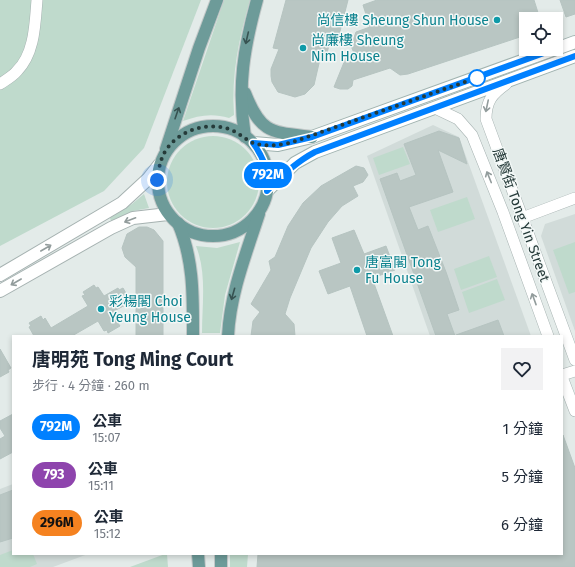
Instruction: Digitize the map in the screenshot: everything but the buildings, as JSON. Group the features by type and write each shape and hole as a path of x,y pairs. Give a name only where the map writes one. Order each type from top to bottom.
{"main road":[{"path":"0,275 122,203 148,179 159,165 166,150 172,127 217,0"},
{"path":"228,335 230,306 267,191 268,179 266,166 261,154 249,140 241,83 246,39 257,0"},
{"path":"563,46 575,42"},
{"path":"166,150 184,134 202,127 221,127 249,140 278,145 312,137 537,56"},
{"path":"267,191 279,177 295,163 315,152 575,56"},
{"path":"241,83 255,117 264,126 276,132 312,137"},
{"path":"159,165 157,180 158,190 168,214 178,223 200,234 220,235 230,233 247,224 260,209"},
{"path":"0,291 111,228 133,218 168,214"},
{"path":"178,223 187,250 193,282 193,335"},
{"path":"198,555 199,567"},
{"path":"220,567 221,555"}],"street":[{"path":"0,84 18,71 26,58 32,42 37,0"},
{"name":"唐賢街 Tong Yin Street","path":"513,79 495,91 488,100 486,119 575,360"},
{"name":"唐賢街 Tong Yin Street","path":"435,108 465,124 472,135 503,212 548,335"},
{"path":"522,218 575,198"},
{"path":"563,376 575,371"},
{"path":"563,378 568,387 575,411"}],"shaded area":[{"path":"433,125 459,137 531,335 430,335 367,156"},
{"path":"575,214 575,331 541,236 545,224"},
{"path":"12,484 12,555 85,555 53,567 0,567 0,489"}],"green space":[{"path":"0,0 201,0 144,148 104,191 0,246"},
{"path":"224,0 250,0 242,28 235,71 233,100 234,115 229,118 206,115 183,121"},
{"path":"213,136 230,140 245,150 255,165 259,182 255,199 245,214 230,224 213,228 196,224 181,214 171,199 167,182 171,165 181,150 196,140"},
{"path":"403,147 410,164 379,175 373,158"},
{"path":"144,194 149,208 133,211 111,221 110,218 132,204"},
{"path":"467,197 475,219 438,232 430,210"},
{"path":"240,242 225,295 220,333 202,333 203,278 202,267 196,246 217,248"},
{"path":"575,242 575,292 569,294 553,250"},
{"path":"489,256 497,277 461,290 454,269"},
{"path":"497,279 505,300 469,313 462,292"},
{"path":"12,550 12,555 33,555 37,564 30,567 0,567 0,555"},
{"path":"162,555 167,555 168,567 130,567"},
{"path":"230,555 248,555 247,567 230,567"}],"bus line":[{"name":"792M","path":"537,56 312,137 278,145 253,143 261,154 266,166 268,179 267,191 279,177 295,163 315,152 575,56"}],"place":[{"name":"尚信樓 Sheung Shun House","path":"497,20"},
{"name":"尚廉樓 Sheung Nim House","path":"303,48"},
{"name":"唐富閣 Tong Fu House","path":"357,270"},
{"name":"彩楊閣 Choi Yeung House","path":"101,309"}],"route":[{"path":"157,180 159,165 166,150 175,140 193,129 212,126 221,127 230,129 245,136 253,143 268,145 290,143 312,137 482,76 477,78"}]}
